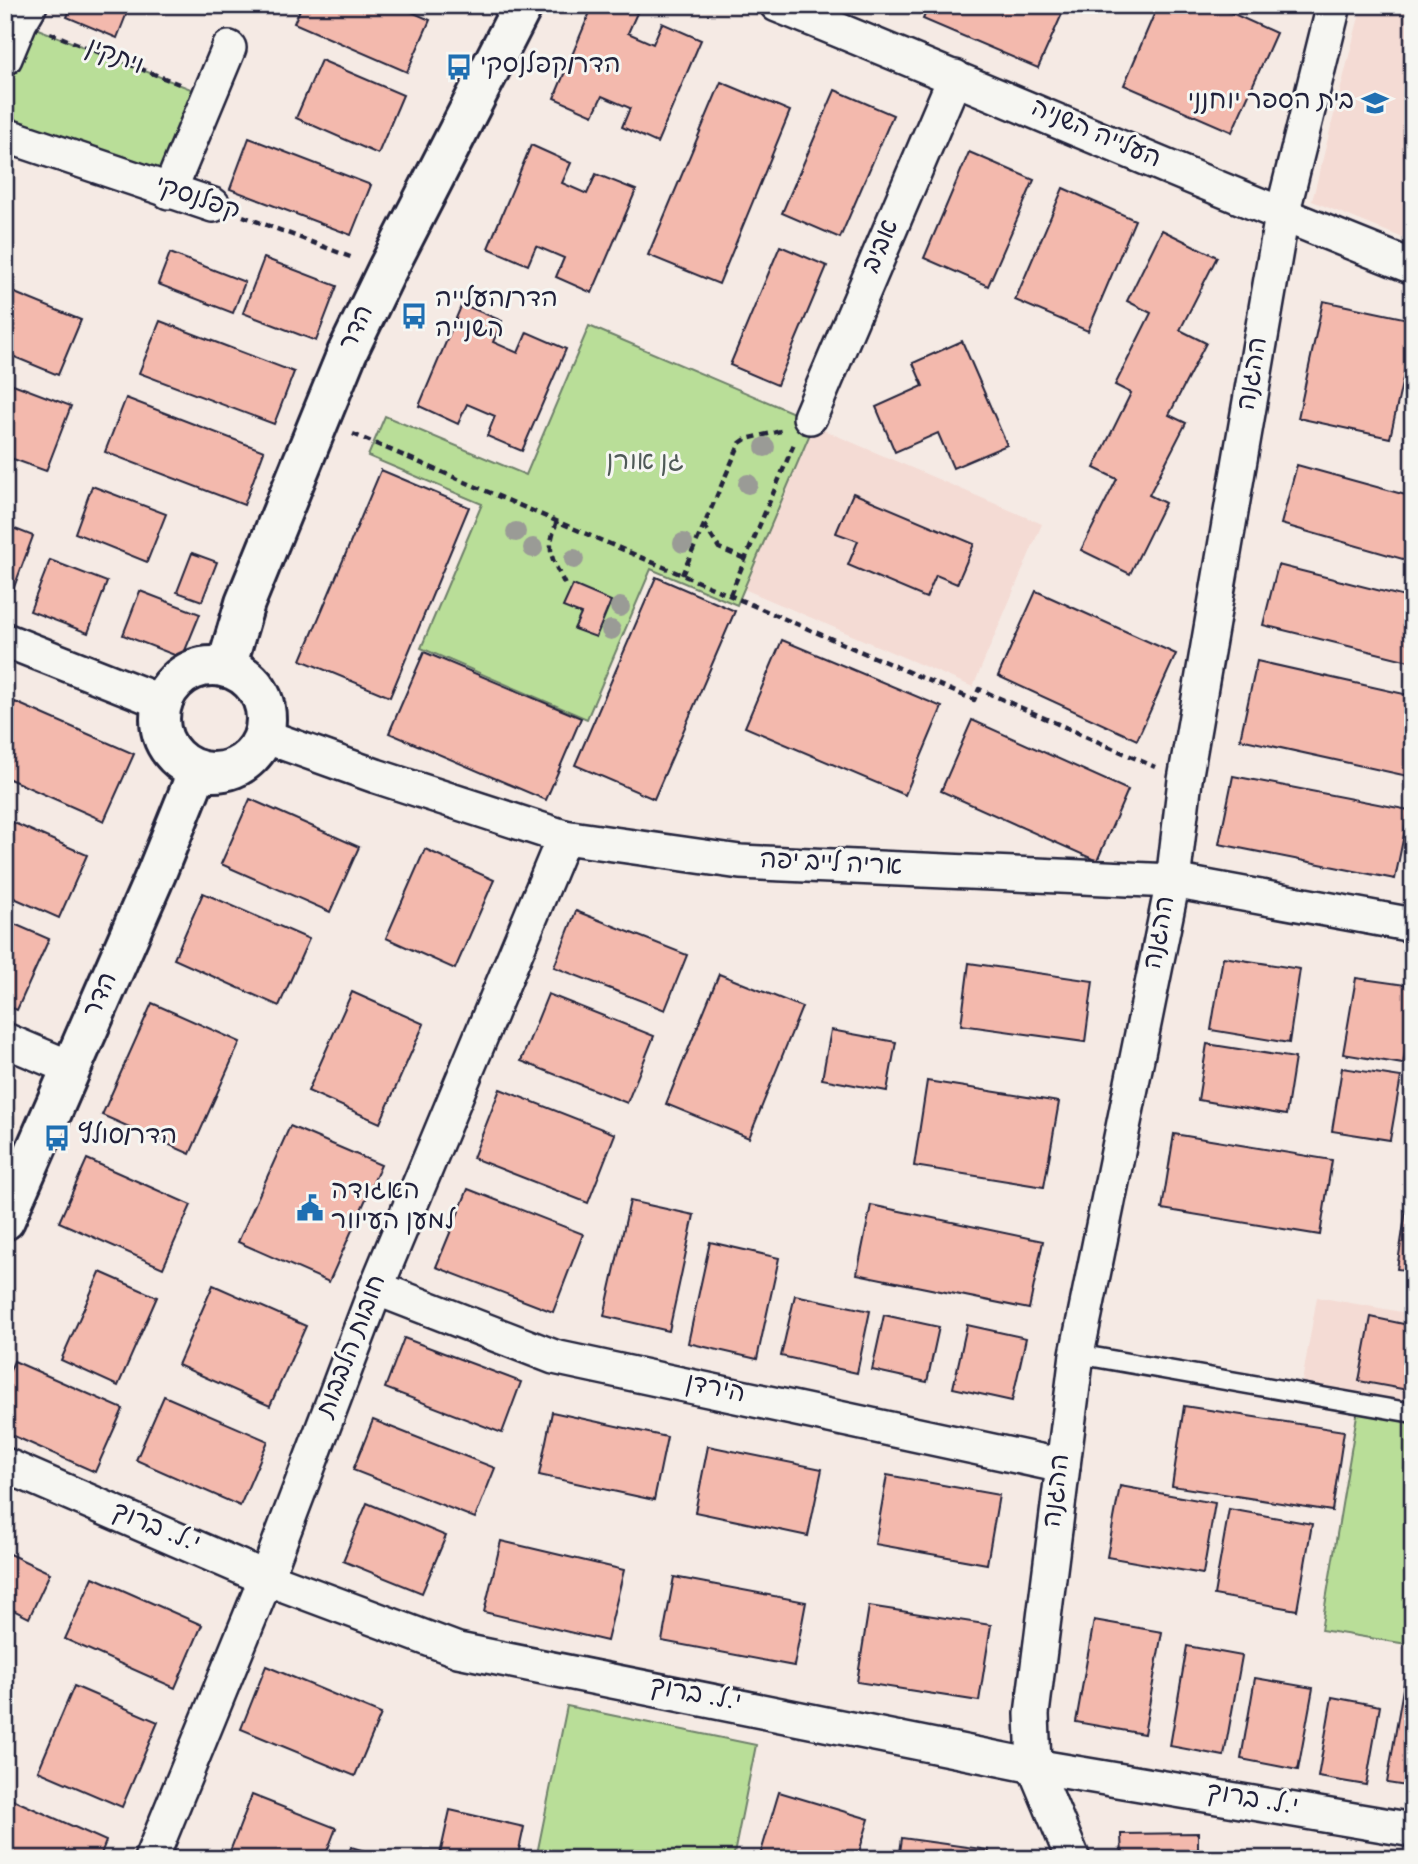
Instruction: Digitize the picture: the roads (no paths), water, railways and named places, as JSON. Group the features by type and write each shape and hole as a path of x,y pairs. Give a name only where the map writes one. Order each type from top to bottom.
{"street":[{"name":"הדר","path":"226,668 245,603 347,353 523,5"},
{"name":"העלייה השניה","path":"777,5 1413,267"},
{"name":"ההגנה","path":"1073,1859 1034,1766 1032,1714 1077,1354 1173,881 1185,780 1282,215 1334,5"},
{"path":"5,58 25,13"},
{"path":"169,192 229,48"},
{"name":"אביב","path":"800,429 955,77"},
{"name":"קפלנסקי","path":"5,135 213,205"},
{"path":"5,640 162,702"},
{"path":"207,666 226,668 243,675 256,688 266,713 264,736 250,758 234,768 216,772 198,770 176,758 165,743 159,725 162,702 171,685 185,673 207,666"},
{"name":"אריה לייב יפה","path":"264,736 376,776 564,837 740,862 1173,881 1413,925"},
{"name":"הדר","path":"5,1220 156,874 198,770"},
{"name":"חובות הלבבות","path":"151,1859 266,1578 376,1288 564,837"},
{"path":"5,1040 71,1068"},
{"name":"הירדן","path":"376,1288 554,1357 1063,1466"},
{"name":"י.ל. ברוך","path":"5,1465 266,1578 457,1650 1034,1766 1413,1830"}],"lane":[{"path":"1077,1354 1413,1413"}],"place":[{"name":"הדר/קפלנסקי","path":"459,67"},
{"name":"בית הספר יוחנני","path":"1375,103"},
{"name":"הדר/העלייה השנייה","path":"414,316"},
{"name":"הדר/סולץ","path":"57,1138"},
{"name":"האגודה למען העיוור","path":"310,1208"}],"park label":[{"name":"גן אורן","path":"645,464"}]}
